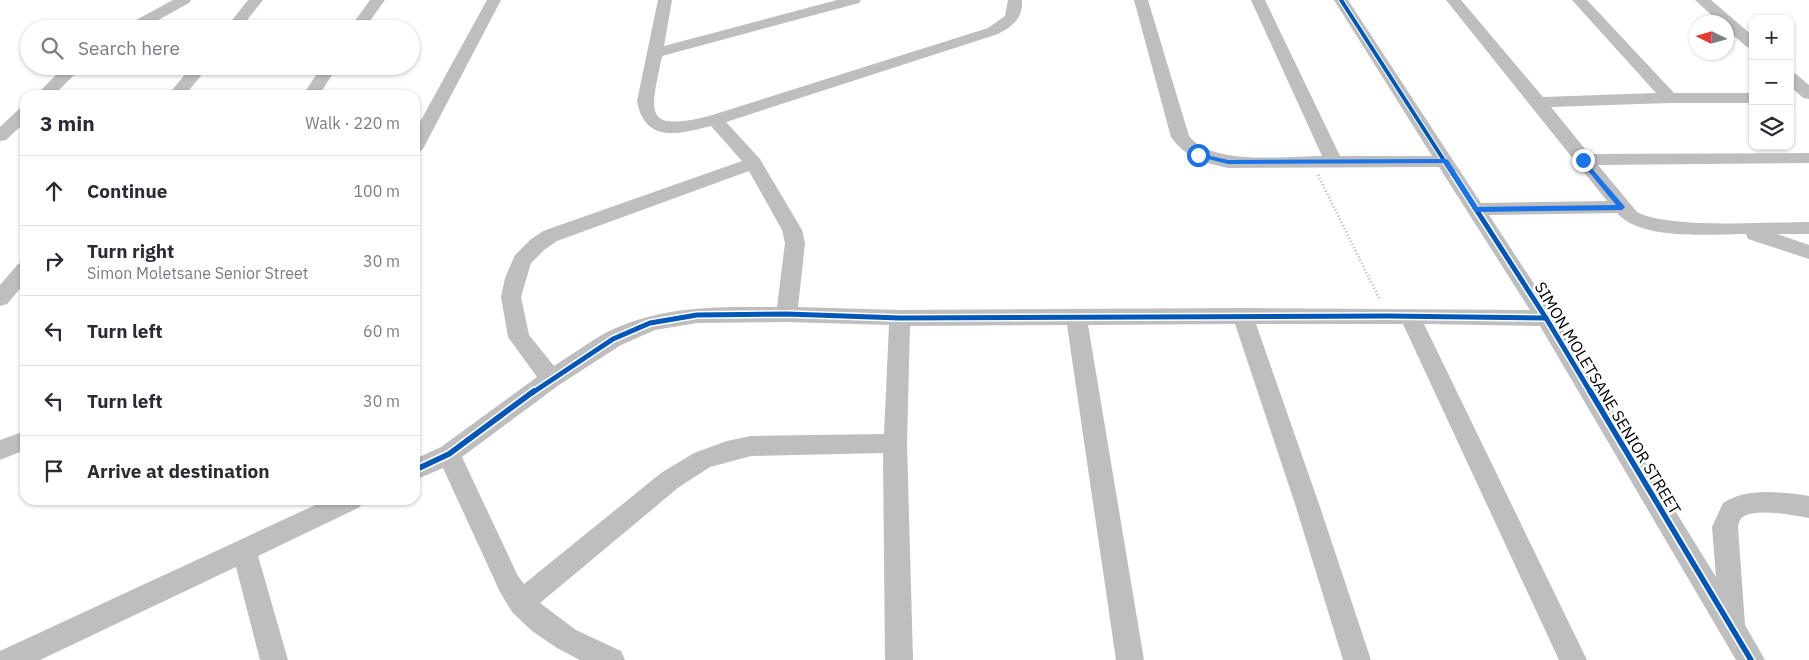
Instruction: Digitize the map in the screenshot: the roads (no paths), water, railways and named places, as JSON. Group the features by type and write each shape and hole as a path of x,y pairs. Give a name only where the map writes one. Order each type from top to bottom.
{"street":[{"path":"239,20 256,0"},
{"path":"363,20 378,0"},
{"path":"420,138 494,0"},
{"path":"665,0 656,53 645,100 646,114 652,121 664,127 676,128 715,120 994,31 1012,19 1015,13 1015,0"},
{"path":"656,53 854,0"},
{"path":"1141,0 1180,137 1187,147 1198,155 1228,162 1311,162 1333,160 1446,161"},
{"path":"1258,0 1333,160"},
{"name":"SIMON MOLETSANE SENIOR STREET","path":"1341,0 1546,318 1751,660"},
{"path":"1453,0 1630,216 1647,224 1662,226 1809,228"},
{"path":"1579,0 1669,98"},
{"path":"1702,0 1749,41"},
{"path":"145,20 175,2"},
{"path":"49,90 65,75"},
{"path":"180,90 193,75"},
{"path":"313,90 324,75"},
{"path":"1794,81 1809,94"},
{"path":"1538,102 1669,98 1749,98"},
{"path":"1794,98 1809,98"},
{"path":"0,136 20,118"},
{"path":"715,120 754,163 792,230 795,243 787,314"},
{"path":"1583,160 1809,158"},
{"path":"551,379 519,337 511,298 515,278 522,260 537,245 550,236 754,163"},
{"path":"1476,209 1622,207"},
{"path":"1737,228 1809,252"},
{"path":"0,299 20,275"},
{"path":"420,468 449,454 551,379 613,339 650,323 697,315 787,314 900,318 1399,316 1546,318"},
{"path":"1243,316 1308,507 1356,660"},
{"path":"1399,316 1573,660"},
{"path":"899,660 895,443 900,318"},
{"path":"1076,318 1130,660"},
{"path":"0,450 20,442"},
{"path":"521,603 670,480 702,460 727,451 751,446 895,443"},
{"path":"449,454 509,584 521,603 549,630 611,660"},
{"path":"1732,629 1725,526 1728,516 1733,510 1744,505 1761,503 1809,506"},
{"path":"10,660 340,505"},
{"path":"244,550 274,660"}]}
